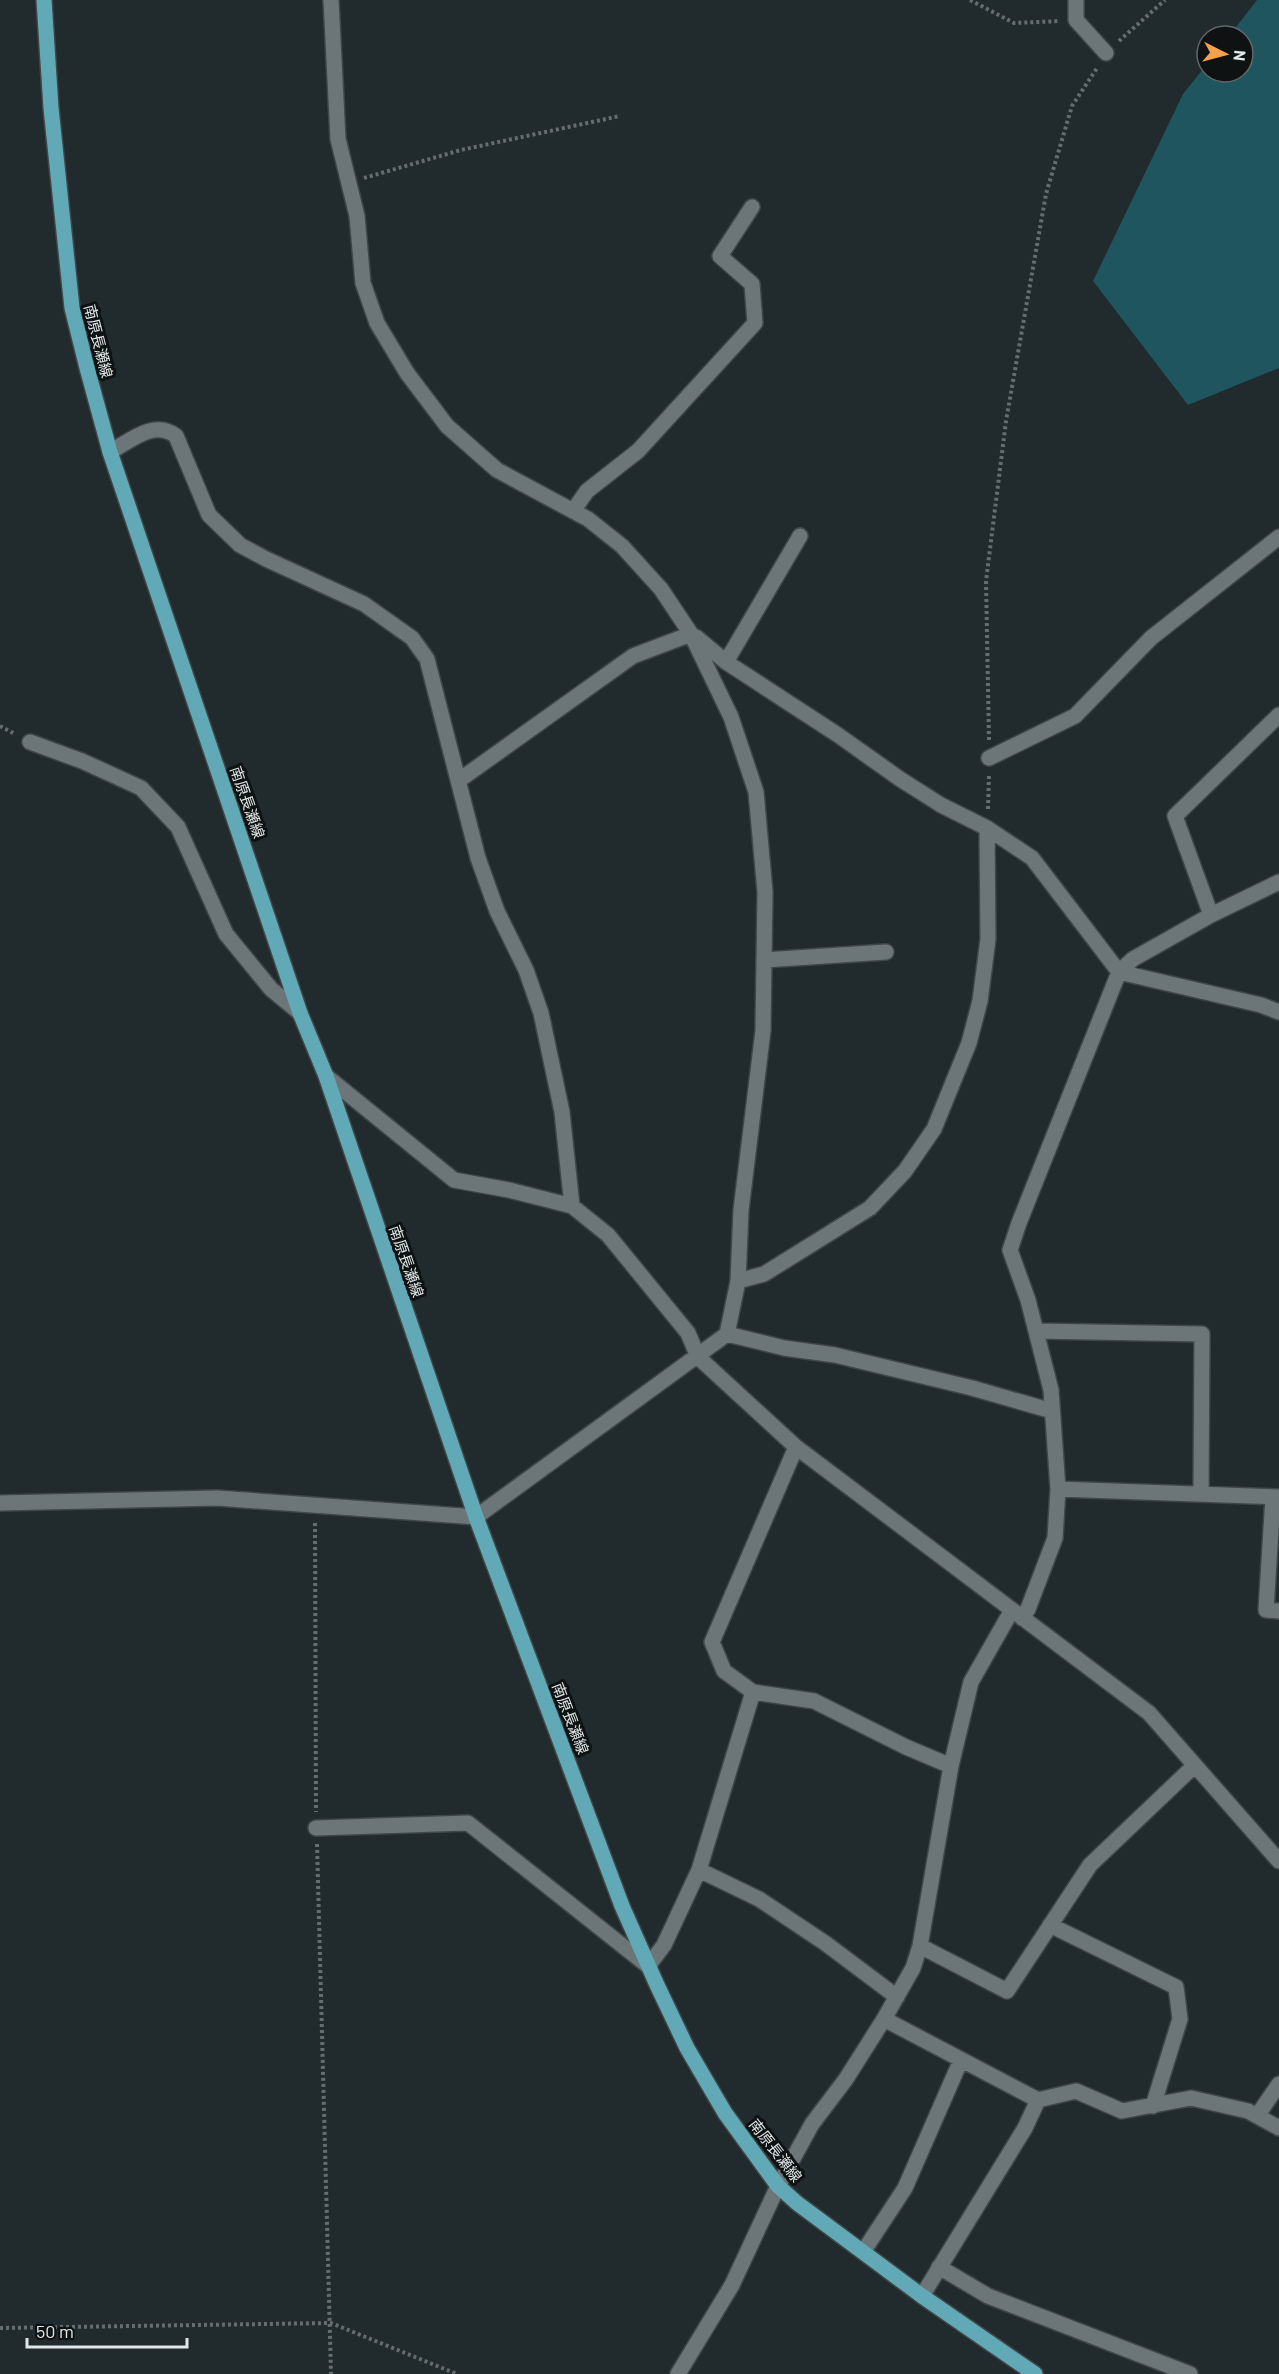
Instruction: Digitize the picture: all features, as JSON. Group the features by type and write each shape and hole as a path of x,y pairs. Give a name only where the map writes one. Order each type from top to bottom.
{"main road":[{"name":"南原長瀬線","path":"44,0 51,108 72,308 110,452 300,1013 326,1076 476,1517 622,1906 687,2048 725,2113 778,2186 797,2203 922,2296 1035,2374"}],"street":[{"path":"0,1503 216,1498 476,1517 727,1334 738,1281 741,1210 762,1030 765,892 756,792 731,717 691,634 661,589 622,546 588,519 497,470 447,426 407,373 377,323 363,283 357,216 338,139 331,0"},
{"path":"1076,0 1076,20 1106,53"},
{"path":"573,511 587,491 638,451 755,323 752,284 720,256 752,207"},
{"path":"110,452 150,429 167,429 176,436 209,515 240,544 266,559 364,604 412,638 427,659 478,858 497,911 526,969 541,1013 562,1112 572,1206"},
{"path":"726,662 800,536"},
{"path":"989,758 1075,716 1151,638 1279,537"},
{"path":"458,781 633,656 691,634"},
{"path":"691,634 726,662 916,789 941,805 987,828 1032,858 1119,972 1261,1005 1279,1012"},
{"path":"1211,915 1174,816 1279,715"},
{"path":"30,742 82,761 141,788 178,827 226,934 271,989 300,1013"},
{"path":"738,1281 764,1274 870,1208 905,1171 934,1129 969,1043 980,1001 988,939 987,828"},
{"path":"678,2374 732,2285 778,2186 812,2124 846,2079 914,1968 920,1946 951,1766 971,1682 1017,1614 1028,1609 1055,1538 1058,1489 1051,1390 1028,1300 1010,1250 1119,972 1133,959 1211,915 1279,882"},
{"path":"764,960 886,952"},
{"path":"326,1076 454,1180 509,1190 572,1206 608,1235 688,1333 698,1357 796,1447 1149,1713 1279,1861"},
{"path":"1036,1331 1202,1334 1201,1494"},
{"path":"727,1334 783,1348 836,1355 972,1388 1052,1411"},
{"path":"796,1447 712,1642 724,1671 753,1692 814,1701 906,1747 951,1766"},
{"path":"1058,1489 1276,1497 1266,1611 1279,1611"},
{"path":"316,1828 468,1823 648,1966 664,1945 699,1870 753,1692"},
{"path":"920,1946 1007,1991 1090,1865 1194,1766"},
{"path":"699,1870 759,1899 825,1943 897,1997"},
{"path":"1050,1925 1176,1987 1180,2019 1153,2106"},
{"path":"884,2019 1038,2100 1076,2091 1122,2111 1191,2098 1248,2111 1279,2128"},
{"path":"863,2252 905,2188 961,2060"},
{"path":"1257,2116 1279,2084"},
{"path":"922,2296 1025,2128 1038,2100"},
{"path":"939,2267 988,2296 1190,2374"}],"path":[{"path":"970,0 1014,23 1076,20"},
{"path":"987,828 989,758 986,581 1006,421 1046,194 1072,106 1106,53 1165,0"},
{"path":"348,183 461,150 620,116"},
{"path":"315,1504 316,1828 331,2374"},
{"path":"0,2328 331,2323 457,2374"}],"shaded area":[{"path":"1257,0 1279,0 1279,368 1188,405 1093,281 1183,94 1195,79 1195,84 1255,84 1255,24 1238,24"}]}
